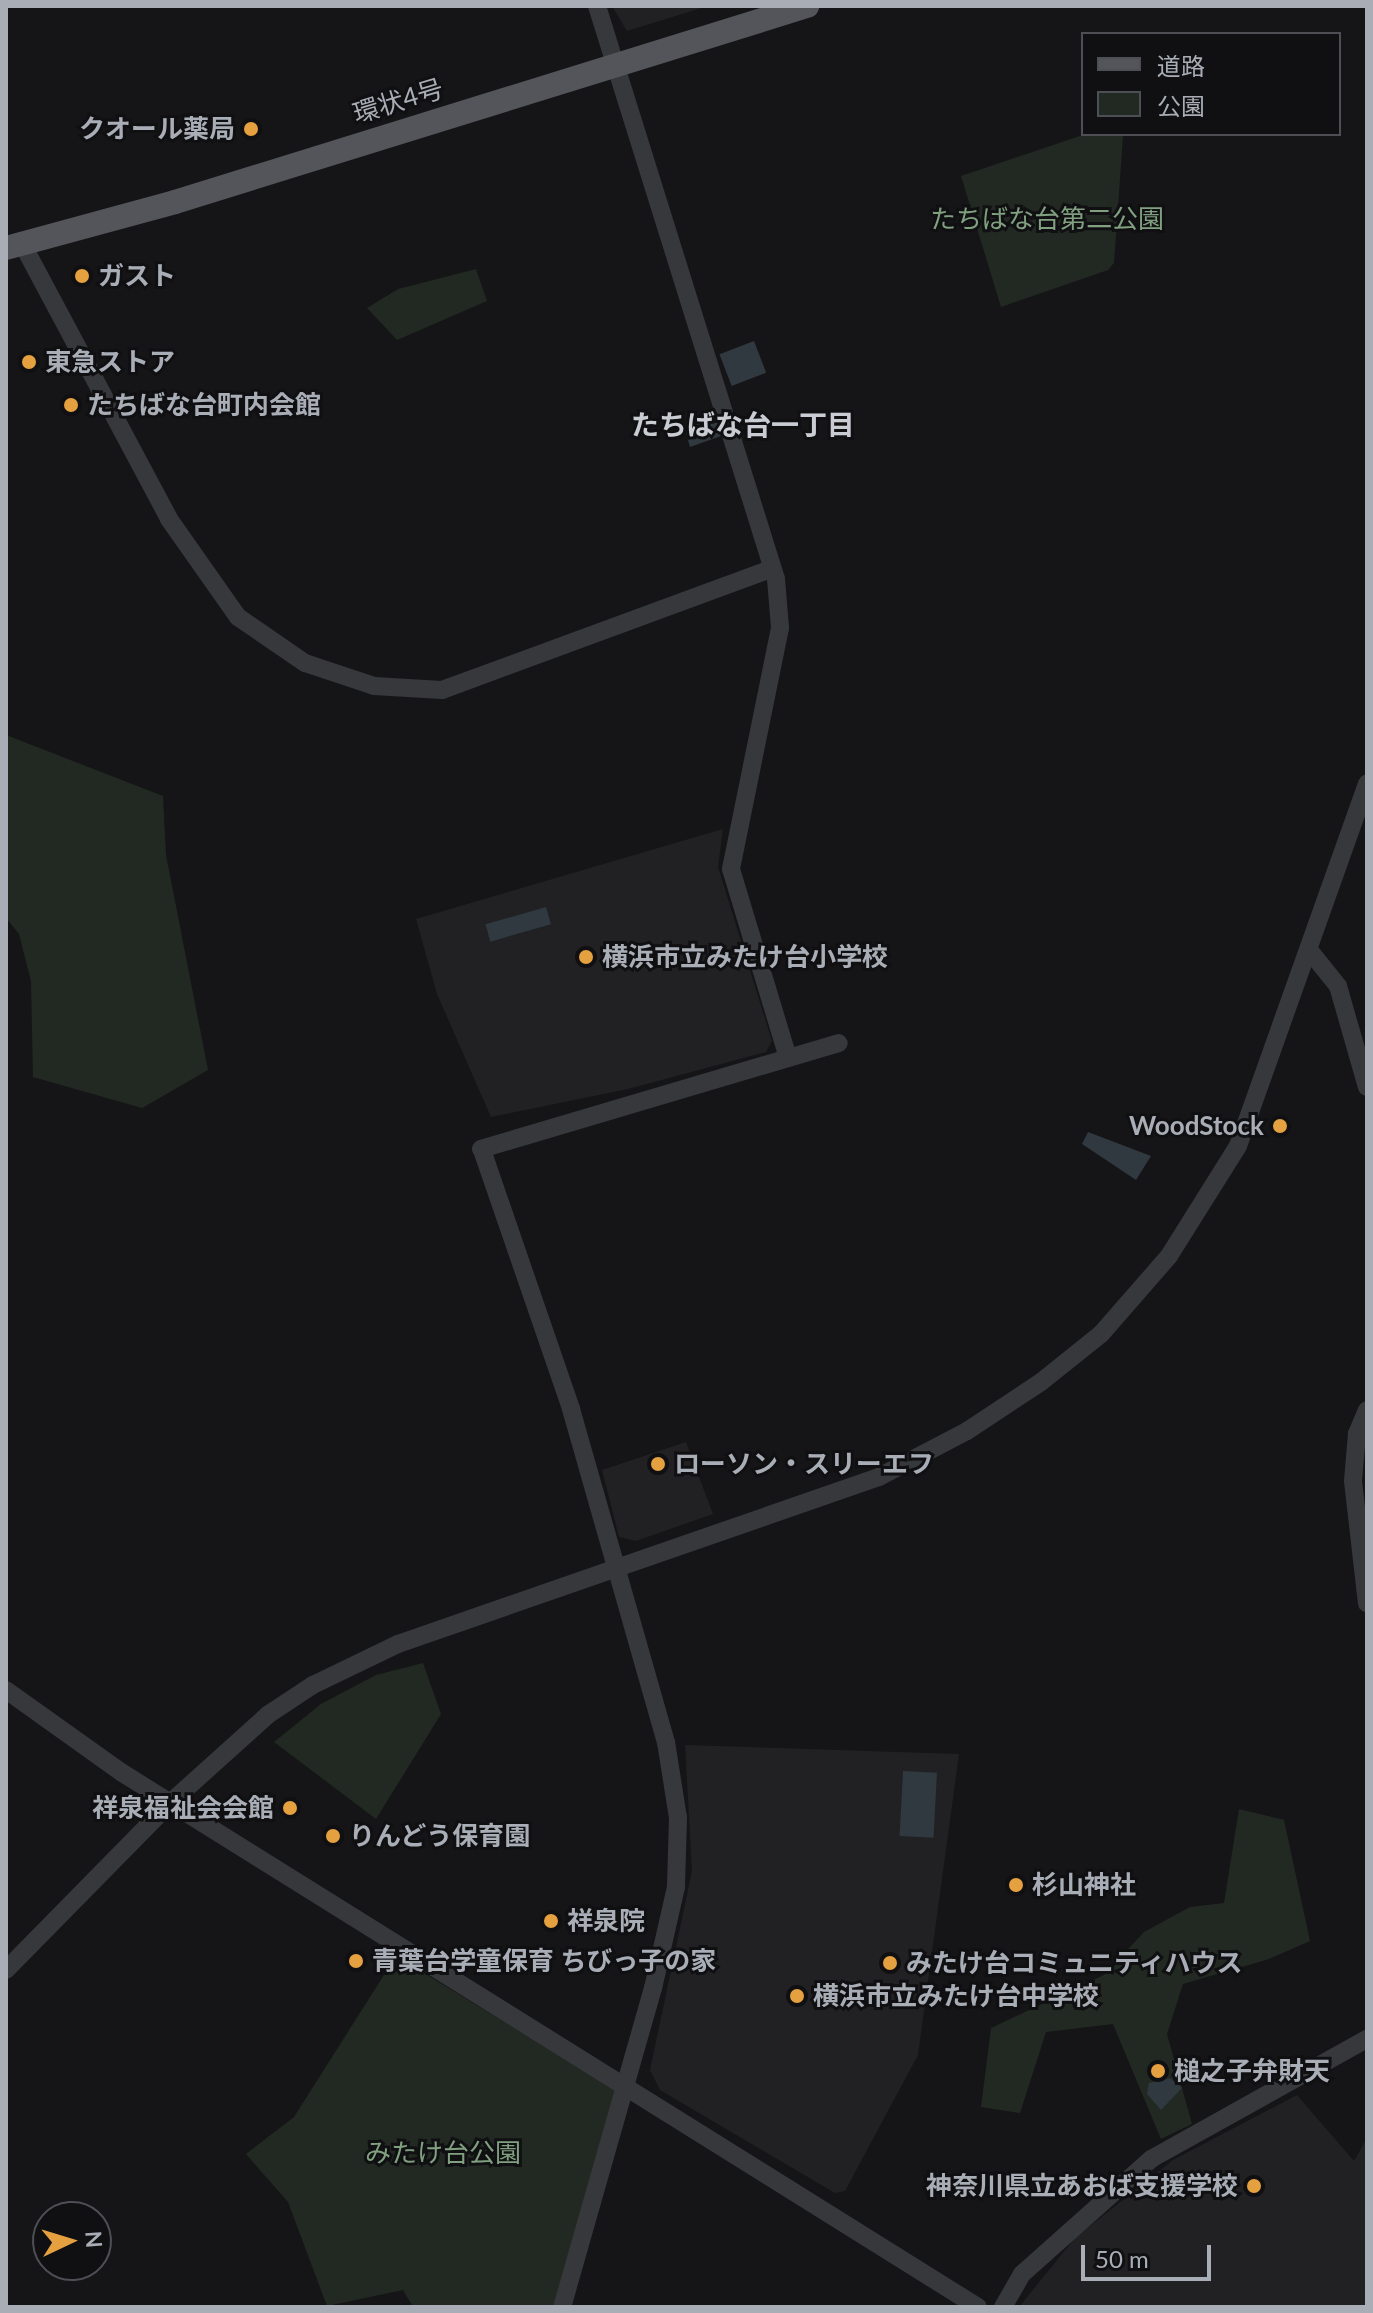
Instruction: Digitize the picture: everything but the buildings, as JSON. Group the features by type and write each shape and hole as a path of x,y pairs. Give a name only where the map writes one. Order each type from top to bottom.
{"main road":[{"name":"環状4号","path":"15,248 807,6"}],"street":[{"path":"597,6 771,569 780,628 731,869 788,1058"},
{"path":"15,248 169,519 238,617 305,663 374,686 442,690 771,569"},
{"path":"6,1970 170,1803 269,1714 313,1685 398,1644 879,1477 967,1431 1041,1382 1101,1334 1169,1256 1223,1175 1309,950 1367,783"},
{"path":"1309,950 1338,986 1367,1087"},
{"path":"562,2307 625,2087 676,1887 678,1818 666,1742 618,1567 571,1409 481,1150 839,1043"},
{"path":"1367,1410 1357,1434 1353,1481 1367,1603"},
{"path":"6,1690 170,1803 978,2307"},
{"path":"1003,2307 1022,2274 1151,2159 1367,2039"}],"shaded area":[{"path":"612,6 708,6 627,31"},
{"path":"754,341 766,373 732,386 719,354"},
{"path":"711,417 717,420 721,436 690,447 684,426"},
{"name":"横浜市立みたけ台小学校","path":"723,829 718,867 772,1041 766,1052 628,1089 491,1117 437,994 416,919"},
{"path":"546,907 551,924 490,942 485,924"},
{"path":"1088,1132 1151,1156 1136,1180 1082,1144"},
{"path":"686,1442 713,1514 636,1541 619,1537 602,1470"},
{"name":"横浜市立みたけ台中学校","path":"685,1745 959,1754 918,2055 845,2191 835,2193 660,2090 650,2070 692,1871"},
{"path":"903,1771 937,1773 934,1838 900,1836"},
{"path":"1170,2078 1182,2088 1161,2110 1147,2094 1149,2083"},
{"name":"神奈川県立あおば支援学校","path":"1297,2095 1354,2161 1367,2138 1367,2307 1019,2307 1075,2238 1173,2160"}],"green space":[{"name":"たちばな台第二公園","path":"1081,136 1123,136 1114,263 1108,270 1001,307 961,176"},
{"path":"476,269 487,301 397,340 367,308 398,289"},
{"path":"6,735 163,796 166,855 208,1070 142,1108 33,1077 31,981 19,934 6,918"},
{"path":"423,1663 441,1714 376,1819 274,1742 321,1704 376,1675"},
{"path":"1239,1809 1284,1820 1310,1941 1269,1959 1183,1984 1167,2034 1192,2124 1161,2139 1113,2024 1046,2032 1020,2113 981,2107 991,2028 1104,1975 1144,1932 1190,1907 1224,1903"},
{"name":"みたけ台公園","path":"396,1956 616,2090 553,2307 413,2307 403,2290 327,2306 288,2202 246,2154 294,2117"}],"place":[{"name":"クオール薬局","path":"251,129"},
{"name":"ガスト","path":"82,276"},
{"name":"東急ストア","path":"29,362"},
{"name":"たちばな台町内会館","path":"71,405"},
{"name":"横浜市立みたけ台小学校","path":"586,957"},
{"name":"WoodStock","path":"1280,1126"},
{"name":"ローソン・スリーエフ","path":"658,1464"},
{"name":"祥泉福祉会会館","path":"290,1808"},
{"name":"りんどう保育園","path":"333,1836"},
{"name":"杉山神社","path":"1016,1885"},
{"name":"祥泉院","path":"551,1921"},
{"name":"青葉台学童保育 ちびっ子の家","path":"356,1961"},
{"name":"みたけ台コミュニティハウス","path":"890,1963"},
{"name":"横浜市立みたけ台中学校","path":"797,1996"},
{"name":"槌之子弁財天","path":"1158,2071"},
{"name":"神奈川県立あおば支援学校","path":"1254,2186"}],"district":[{"name":"たちばな台一丁目","path":"743,424"}]}
